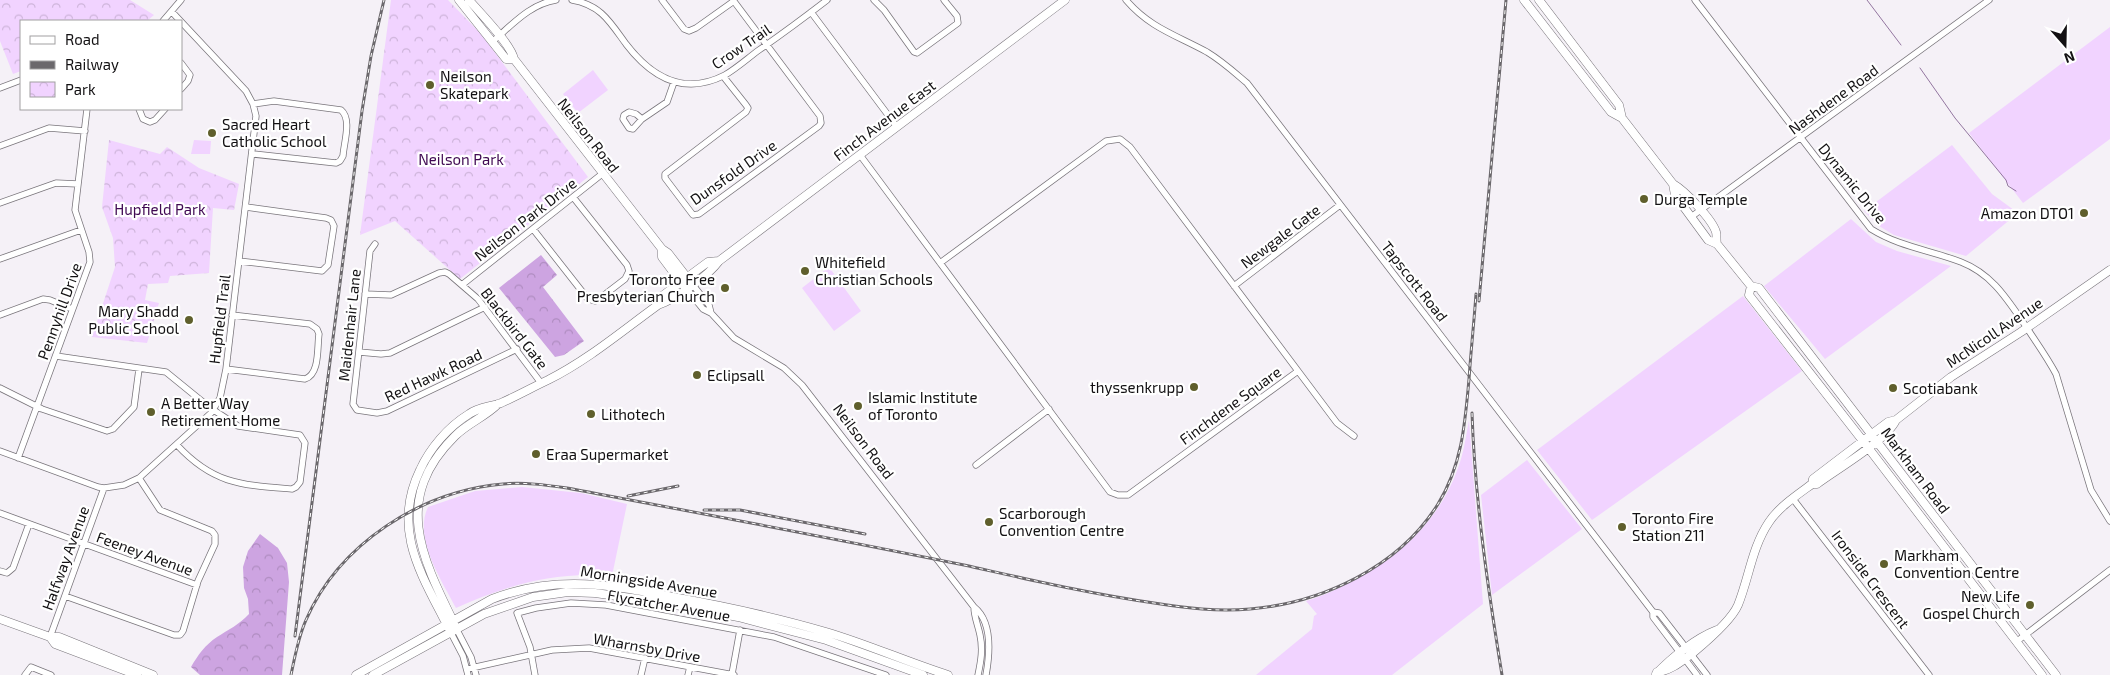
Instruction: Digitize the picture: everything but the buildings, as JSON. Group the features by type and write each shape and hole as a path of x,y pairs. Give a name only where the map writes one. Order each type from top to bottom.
{"main road":[{"name":"Neilson Road","path":"459,0 513,54 514,60 602,174 662,249 668,253 687,283"},
{"name":"Neilson Road","path":"469,0 496,38"},
{"name":"Finch Avenue East","path":"454,631 416,562 408,526 408,507 412,485 425,459 450,428 478,408 500,403 542,383 591,355 658,305 665,302 687,283 713,269 719,261 1066,0"},
{"name":"Markham Road","path":"1524,0 1611,112 1622,118 1674,184 1684,190 1700,210 1716,232 1717,244"},
{"name":"Markham Road","path":"1538,0 1619,105 1622,118"},
{"name":"Markham Road","path":"1674,184 1675,195 1708,240 1717,244 1751,286 1759,288 2056,675"},
{"name":"McNicoll Avenue","path":"1656,674 1662,666 1686,653 1705,634 1717,630 1728,620 1737,606 1759,540 1769,522 1812,484 1813,479 1866,444 1888,422 1896,420 1951,377 2027,328 2110,270"},
{"name":"Markham Road","path":"1751,286 1749,295 1866,444 2042,675"},
{"name":"Morningside Avenue","path":"356,675 449,622 510,592 566,583 593,583 737,609 827,632 923,675"},
{"path":"566,583 568,592"},
{"name":"Morningside Avenue","path":"373,675 484,614 532,597 568,592 595,593 660,602 738,618 826,640 948,675"},
{"path":"0,619 50,637 55,644 135,673 153,675"}],"street":[{"path":"164,20 181,0"},
{"path":"496,38 540,2 556,0"},
{"name":"Crow Trail","path":"572,0 587,1 607,18 644,66 657,75 674,82 700,83 723,76 827,0"},
{"path":"662,0 684,29 689,31 692,31 734,0 767,45"},
{"path":"874,0 884,10 916,53 958,23 958,19 944,0"},
{"name":"Tapscott Road","path":"1126,0 1145,20 1208,53 1228,66 1247,83 1653,612 1653,617 1707,675"},
{"name":"Dynamic Drive","path":"1696,0 1871,229 1888,239 1946,256 1981,271 2001,290 2047,356 2056,374 2092,490 2110,520"},
{"name":"Nashdene Road","path":"1691,217 1989,0"},
{"name":"Hupfield Trail","path":"172,12 179,20"},
{"path":"811,12 897,127"},
{"name":"Hupfield Trail","path":"104,488 124,485 139,478 214,410 220,398 226,369 256,125 253,104 246,91 182,23"},
{"name":"Dunsfold Drive","path":"723,76 746,105 746,112 664,174 693,215 699,214 821,123 820,116 767,45"},
{"path":"182,65 190,75 182,88"},
{"path":"0,88 20,80"},
{"path":"642,120 667,102 674,82"},
{"path":"252,154 336,163 343,156 347,120 341,110 274,101 253,104"},
{"name":"Pennyhill Drive","path":"18,458 90,262 90,252 75,210 87,110"},
{"path":"139,110 143,119 151,122 164,110"},
{"path":"0,146 49,128 85,131"},
{"name":"Finchdene Square","path":"860,155 940,263 1110,491 1118,495 1128,495 1298,371 1124,141 1117,139 1106,141 940,263"},
{"name":"Neilson Park Drive","path":"463,284 602,174"},
{"path":"0,203 56,183 78,184"},
{"path":"533,229 588,299 595,301 600,299 625,279 629,271 627,265 573,196"},
{"name":"Newgale Gate","path":"1234,286 1340,205"},
{"path":"239,261 322,271 328,265 334,226 328,218 246,207"},
{"path":"0,259 81,230"},
{"name":"Maidenhair Lane","path":"357,410 353,404 370,252 375,244"},
{"name":"Blackbird Gate","path":"365,294 391,295 445,272 463,284 484,307 542,383"},
{"name":"Neilson Road","path":"687,283 703,310 711,313 734,338 784,368 802,385 974,607 981,613 987,633 989,654 986,675"},
{"path":"0,315 43,299 72,309"},
{"path":"359,352 387,354 484,307"},
{"path":"226,369 309,378 314,372 319,334 317,329 310,324 232,315"},
{"name":"Red Hawk Road","path":"357,410 377,413 387,411 517,349"},
{"path":"56,356 171,374 186,390 238,426 298,434 305,443 300,482 292,489 232,482 219,478 192,461 177,445"},
{"path":"0,388 37,407 101,430 111,430 134,407 139,369"},
{"path":"1298,371 1337,424 1354,436"},
{"path":"976,465 1049,409"},
{"path":"0,451 104,488"},
{"path":"65,596 177,635 184,630 197,585 215,544 215,535 212,531 160,510 139,478"},
{"name":"Halfway Avenue","path":"50,637 104,488"},
{"name":"Ironside Crescent","path":"1793,499 1928,675"},
{"name":"Feeney Avenue","path":"0,513 197,585"},
{"path":"0,572 7,573 13,568 29,524"},
{"path":"2016,642 2110,570"},
{"name":"Flycatcher Avenue","path":"532,655 517,613 571,603 606,605 774,637 886,675"},
{"name":"Neilson Road","path":"974,607 974,615 980,635 982,658 978,675"},
{"path":"733,675 740,630"},
{"path":"454,631 475,668 476,675"},
{"path":"454,631 468,672"},
{"name":"Wharnsby Drive","path":"468,672 475,668 552,650 589,648 733,675"},
{"name":"Tapscott Road","path":"1686,653 1698,675"},
{"path":"532,655 535,675"},
{"path":"641,675 645,658"},
{"path":"25,675 31,667 51,675"},
{"path":"688,675 690,667"}],"green space":[{"path":"0,0 130,0 154,15 148,20 20,20 20,71 13,74 0,41"},
{"name":"Neilson Park","path":"391,0 448,0 481,34 588,177 460,279 395,221 360,235"},
{"path":"2110,27 2110,139 2023,203 1969,133"},
{"path":"593,70 608,90 578,113 563,94"},
{"name":"Hupfield Park","path":"109,140 160,154 167,147 199,168 239,184 234,210 213,208 209,273 170,276 168,283 148,284 145,300 159,303 147,343 92,337 115,267 113,238 102,207"},
{"path":"194,140 211,141 210,154 191,154"},
{"path":"1952,145 1992,194 2018,213 1966,256 1894,235 1879,226 1864,211"},
{"path":"1851,219 1876,242 1897,251 1951,266 1825,359 1764,286"},
{"path":"541,255 557,275 543,287 584,341 564,355 555,357 499,288"},
{"path":"829,267 861,311 834,331 802,288"},
{"path":"1743,296 1802,371 1592,520 1537,450"},
{"path":"1469,420 1483,604 1392,675 1256,675 1312,629 1314,616 1317,614 1306,601 1332,591 1375,568 1405,546 1431,518 1451,486 1458,468"},
{"path":"1527,460 1582,529 1492,595 1481,495"},
{"path":"522,487 581,493 627,504 612,576 591,575 551,578 513,586 456,608 431,559 427,545 424,519 428,507 475,491"},
{"path":"260,534 278,548 287,563 289,582 282,675 200,675 191,667 202,650 249,614 248,599 244,588 243,567 248,551"}],"waterway":[{"path":"1867,0 1901,45"},
{"path":"1920,68 1955,118 2006,180 2008,186 2016,191"}],"railway":[{"path":"295,636 362,111 371,56 384,0"},
{"path":"1479,301 1506,0"},
{"path":"291,675 297,647 306,620 321,593 339,568 361,545 386,526 413,510 442,498 472,489 511,483 567,488 914,555 1082,591 1166,605 1238,610 1304,599 1331,590 1356,578 1380,563 1402,546 1422,526 1438,504 1452,474 1464,428 1476,294"},
{"path":"1472,413 1483,545 1502,675"},
{"path":"628,496 678,486"},
{"path":"704,510 740,510 865,534"}],"place":[{"name":"Neilson Skatepark","path":"430,85"},
{"name":"Sacred Heart Catholic School","path":"212,133"},
{"name":"Durga Temple","path":"1644,199"},
{"name":"Amazon DTO1","path":"2084,213"},
{"name":"Whitefield Christian Schools","path":"805,271"},
{"name":"Toronto Free Presbyterian Church","path":"725,288"},
{"name":"Mary Shadd Public School","path":"189,320"},
{"name":"Eclipsall","path":"697,375"},
{"name":"thyssenkrupp","path":"1194,387"},
{"name":"Scotiabank","path":"1893,388"},
{"name":"Islamic Institute of Toronto","path":"858,406"},
{"name":"A Better Way Retirement Home","path":"151,412"},
{"name":"Lithotech","path":"591,414"},
{"name":"Eraa Supermarket","path":"536,454"},
{"name":"Scarborough Convention Centre","path":"989,522"},
{"name":"Toronto Fire Station 211","path":"1622,527"},
{"name":"Markham Convention Centre","path":"1884,564"},
{"name":"New Life Gospel Church","path":"2030,605"}]}
